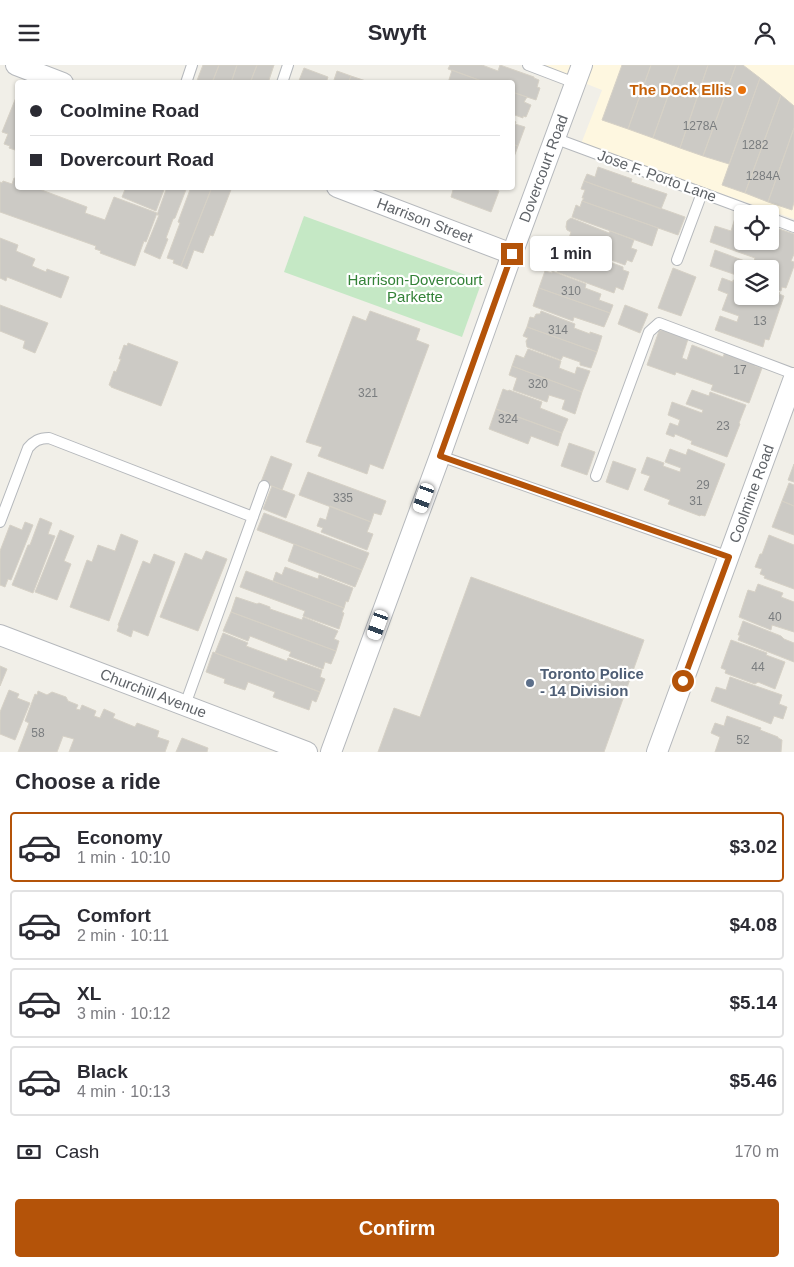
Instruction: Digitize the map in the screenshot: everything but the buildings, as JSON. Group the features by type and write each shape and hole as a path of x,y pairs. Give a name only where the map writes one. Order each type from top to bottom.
{"street":[{"path":"16,65 55,80"},
{"name":"Dovercourt Road","path":"331,752 579,74"},
{"name":"Harrison Street","path":"345,190 512,254"},
{"name":"Coolmine Road","path":"657,752 794,376"},
{"name":"Churchill Avenue","path":"0,635 307,752"}],"lane":[{"path":"187,80 192,65"},
{"path":"283,80 288,65"},
{"path":"528,65 579,74"},
{"name":"Jose F. Porto Lane","path":"554,139 735,205"},
{"path":"677,261 702,193"},
{"path":"779,221 794,227"},
{"path":"596,476 649,333 659,323 794,376"},
{"path":"0,523 28,448 34,441 41,438 49,438 252,517"},
{"path":"440,456 729,557"},
{"path":"185,705 264,486"}],"shaded area":[{"path":"538,65 794,65 794,219 779,214 779,205 754,205 581,144 602,90"}],"green space":[{"name":"Harrison-Dovercourt Parkette","path":"304,216 482,281 462,337 284,272"}],"place":[{"name":"The Dock Ellis","path":"742,90"},
{"name":"Toronto Police - 14 Division","path":"530,683"}],"route":[{"path":"512,254 440,456 729,557 683,681"}]}
